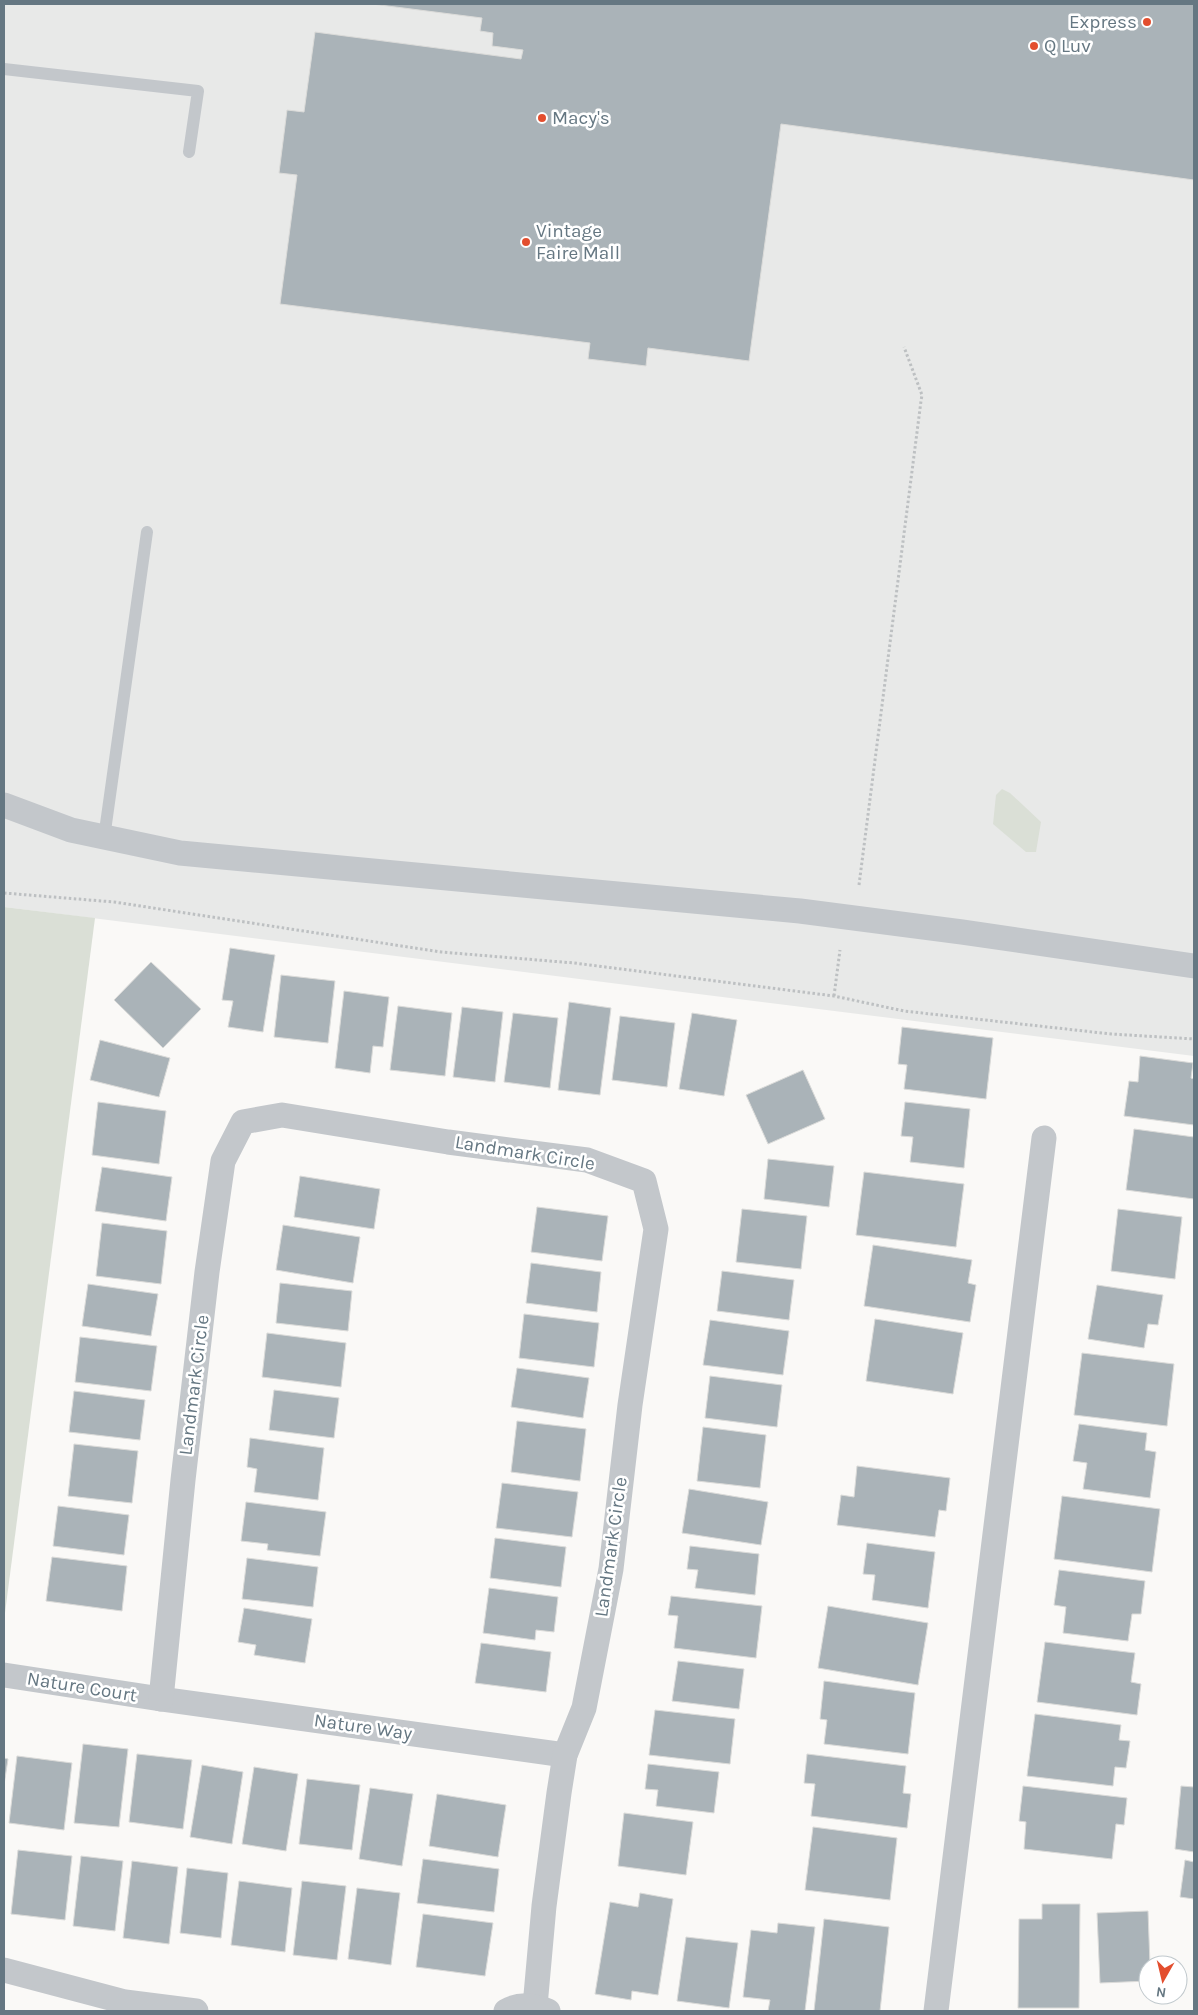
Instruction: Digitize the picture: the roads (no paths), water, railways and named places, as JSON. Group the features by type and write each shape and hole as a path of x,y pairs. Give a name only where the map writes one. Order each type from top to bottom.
{"street":[{"path":"4,804 71,830 180,853 800,911 1194,966"},
{"name":"Landmark Circle","path":"161,1699 186,1450 207,1272 223,1161 243,1122 282,1115 448,1142 587,1160 644,1180 656,1230 630,1405 611,1569 584,1708 566,1755 544,1906 541,2009"},
{"path":"936,2011 1044,1138"},
{"name":"Nature Court","path":"4,1675 161,1699"},
{"name":"Nature Way","path":"161,1699 566,1755"},
{"path":"4,1970 125,2002 196,2011"},
{"path":"506,2011 522,2006 541,2009"}],"lane":[{"path":"4,69 198,91 190,152"},
{"path":"104,838 147,532"}],"place":[{"name":"Express","path":"1147,22"},
{"name":"Q Luv","path":"1034,46"},
{"name":"Macy's","path":"542,118"},
{"name":"Vintage Faire Mall","path":"526,242"}]}
